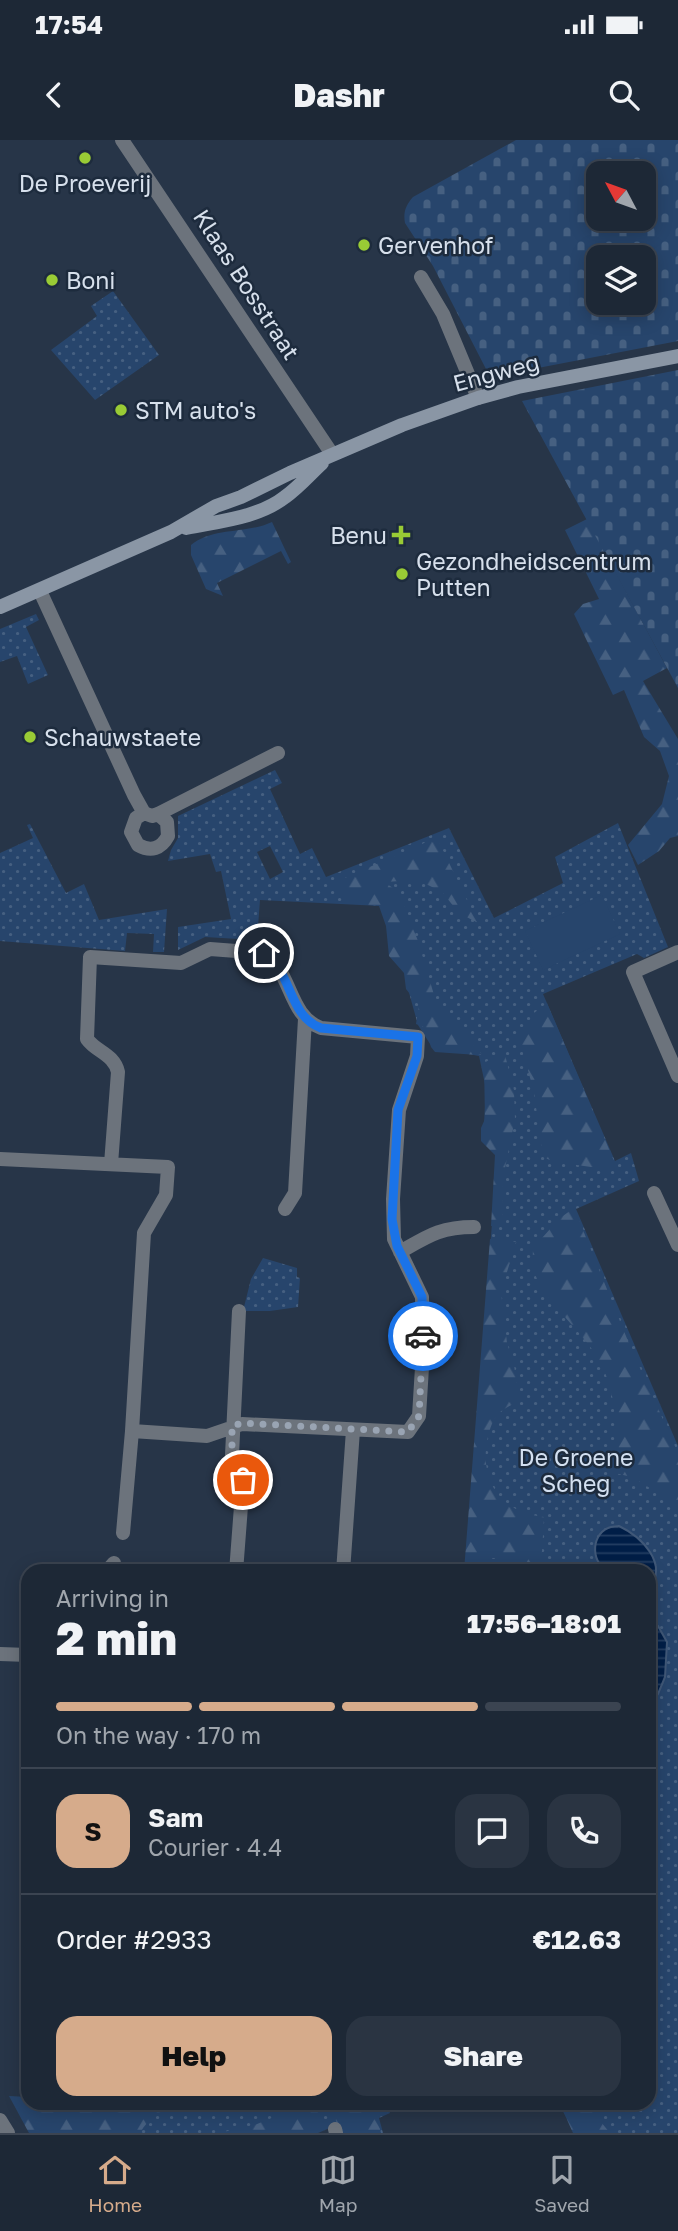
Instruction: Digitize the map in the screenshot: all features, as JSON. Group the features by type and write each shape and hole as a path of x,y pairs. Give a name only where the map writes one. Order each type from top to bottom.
{"street":[{"name":"Klaas Bosstraat","path":"122,140 332,454"},
{"path":"421,277 443,314 478,398"},
{"name":"Engweg","path":"0,607 171,532 216,506 402,425 478,398 558,378 678,356"},
{"path":"40,591 134,794 151,813 278,753"},
{"path":"111,1164 118,1072 111,1058 92,1046 87,1039 90,957 181,963 210,949 264,953 277,965 305,1019 295,1193 285,1209"},
{"path":"678,952 633,972 678,1076"},
{"path":"132,1431 207,1436 242,1423 408,1432 419,1416 423,1351 422,1297 394,1239 392,1219 398,1110 417,1056 418,1037 321,1028 305,1019"},
{"path":"0,1158 168,1167 166,1195 144,1233 132,1431 122,1533"},
{"path":"654,1193 678,1245"},
{"path":"400,1252 439,1230 474,1227"},
{"path":"237,1564 243,1480 240,1466 232,1454 232,1426 239,1311"},
{"path":"344,1564 353,1430"},
{"path":"0,1654 21,1655"},
{"path":"0,2120 8,2133"}],"green space":[{"path":"516,140 678,140 678,341 496,376 486,369 433,266 405,223 404,215 413,197"},
{"path":"113,291 159,355 95,400 51,350 97,316 91,306"},
{"path":"678,370 678,688 522,401"},
{"path":"587,519 667,668 643,681 678,739 678,836 670,838 659,851 638,865 628,845 662,804 669,776 660,751 644,737 624,690 613,695 574,614 583,604 599,599 565,530"},
{"path":"272,522 291,562 288,564 281,551 217,583 223,596 206,589 191,555 191,545 209,536"},
{"path":"36,614 39,620 26,627 48,675 28,684 17,656 0,662 0,629"},
{"name":"De Groene Scheg","path":"275,770 282,783 270,789 300,854 312,848 326,877 449,828 494,918 563,883 555,857 618,823 668,947 644,958 637,954 543,994 615,1161 631,1153 639,1181 576,1209 678,1446 678,2133 575,2133 562,2110 656,2110 656,1564 467,1564 497,1156 483,1141 486,1089 479,1056 432,1047 418,1025 406,973 381,906 260,900 257,940 205,937 178,950 178,927 231,919 221,871 216,872 210,854 168,861 178,838 178,816","holes":["270,846 283,872 270,879 257,852"]},
{"path":"30,824 66,893 84,884 99,920 167,909 164,952 153,952 154,934 127,933 125,951 0,941 0,853 33,838 27,825"},
{"path":"431,840 438,840 478,923 459,913 442,892 418,880 384,882 399,892 418,941 437,1005 482,1054 478,1055 435,1052 426,1028 416,1024 419,1005 406,989 404,973 389,956 386,926 379,906 350,903 331,884"},
{"path":"602,895 620,934 543,970 525,931"},
{"path":"547,1003 616,1166 613,1170 555,1162 545,1158 542,1151 534,1092 519,1038 534,1013"},
{"path":"504,1051 514,1090 515,1119 503,1178 502,1227 491,1226 495,1155 481,1141 481,1128 485,1119 484,1063"},
{"path":"574,1208 630,1346 678,1453 678,1508 632,1477 610,1472 615,1424 607,1377 591,1348 543,1290 533,1269 533,1248 560,1218"},
{"path":"490,1239 516,1242 501,1292 507,1343 514,1365 519,1401 501,1411 492,1425 487,1441 487,1470 497,1493 505,1502 529,1514 544,1517 541,1564 521,1564 521,1560 492,1558 487,1560 486,1564 465,1564"},
{"path":"263,1258 297,1268 297,1277 300,1278 298,1307 243,1311 251,1279"},
{"path":"9,2096 21,2097 21,2110 164,2110 147,2123 140,2133 29,2133"},
{"path":"11,2097 21,2101 21,2110 389,2110 390,2113 379,2118 383,2133 343,2133 339,2124 318,2133 31,2133"},
{"path":"291,2110 317,2110 325,2129 316,2133 215,2133 247,2128"},
{"path":"331,2110 387,2110 388,2113 377,2117 381,2133 341,2133"},
{"path":"563,2110 591,2110 610,2133 573,2133"}],"shaded area":[{"path":"619,1526 636,1537 650,1552 655,1564 600,1564 596,1557 596,1544 598,1537 608,1528"},
{"path":"656,1625 667,1642 665,1677 656,1696"}],"way so far":[{"path":"243,1480 240,1466 232,1454 232,1426 242,1423 408,1432 419,1416 423,1336"}],"place":[{"name":"De Proeverij","path":"85,158"},
{"name":"Gervenhof","path":"364,245"},
{"name":"Boni","path":"52,280"},
{"name":"STM auto's","path":"121,410"},
{"name":"Benu","path":"401,535"},
{"name":"Gezondheidscentrum Putten","path":"402,574"},
{"name":"Schauwstaete","path":"30,737"}],"route":[{"path":"264,953 277,965 298,1008 313,1025 418,1037 417,1056 398,1110 392,1219 394,1239 422,1297 423,1336"}]}
